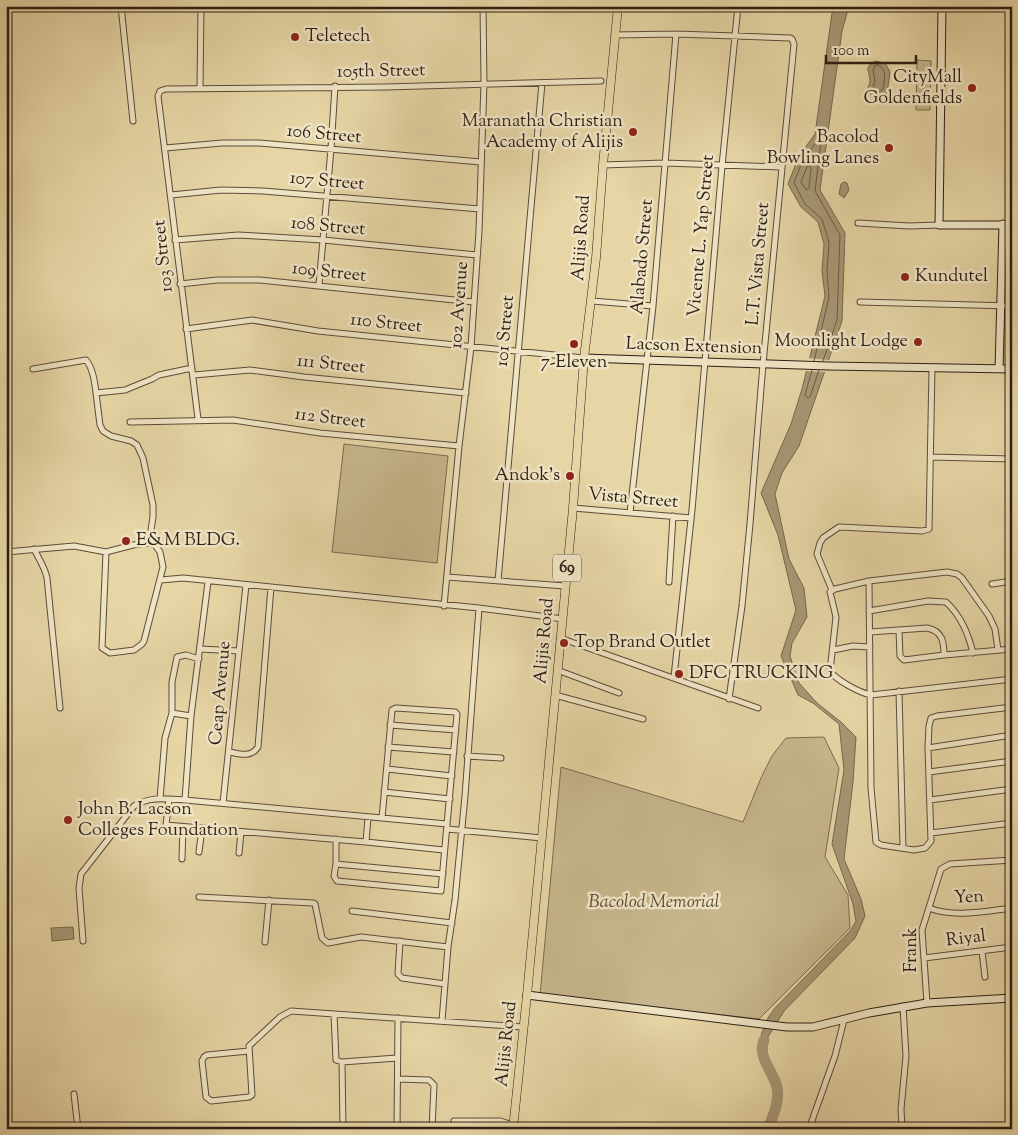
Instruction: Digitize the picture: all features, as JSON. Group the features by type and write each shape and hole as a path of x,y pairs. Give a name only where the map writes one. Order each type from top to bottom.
{"main road":[{"name":"Alijis Road","path":"513,1127 563,619 584,358 592,301 618,6"}],"street":[{"path":"120,6 133,121"},
{"path":"200,88 201,6"},
{"name":"102 Avenue","path":"444,606 459,446 471,347 480,209 484,83 482,6"},
{"name":"Vicente L. Yap Street","path":"674,677 738,6"},
{"path":"939,225 942,6"},
{"path":"614,35 676,34 734,36"},
{"name":"Alabado Street","path":"630,513 653,306 676,34"},
{"name":"L.T. Vista Street","path":"729,698 742,606 793,41 790,38 734,36"},
{"name":"105th Street","path":"162,90 601,81"},
{"name":"101 Street","path":"498,581 542,83"},
{"path":"319,285 335,86"},
{"name":"103 Street","path":"162,90 158,96 198,419"},
{"name":"106 Street","path":"165,148 238,142 481,162"},
{"path":"603,165 665,163 781,167"},
{"name":"107 Street","path":"171,195 239,190 480,209"},
{"path":"858,223 909,226 1012,225"},
{"path":"999,369 1003,224"},
{"name":"108 Street","path":"175,240 238,235 323,240 477,255"},
{"name":"109 Street","path":"180,284 232,279 319,285 474,302"},
{"path":"592,301 653,306"},
{"path":"860,302 1012,306"},
{"name":"110 Street","path":"186,329 252,320 318,331 584,358"},
{"name":"Lacson Extension","path":"584,358 829,366 1012,369"},
{"path":"33,369 86,360 89,363 95,384 100,424 103,430 111,436 131,441 137,445 143,458 153,504 149,543"},
{"path":"96,393 125,390 167,372 192,368"},
{"path":"932,368 929,529 922,531 839,527 823,538 818,549 817,554 832,590 830,592 836,617 830,671 863,694 871,695 1012,679"},
{"name":"111 Street","path":"194,375 250,370 466,393"},
{"name":"112 Street","path":"130,422 198,419 232,420 320,433 459,446"},
{"path":"931,457 1012,459"},
{"name":"Vista Street","path":"573,508 690,518"},
{"path":"669,582 673,516"},
{"path":"6,552 74,546 106,552 133,545 149,543 155,545 163,560 161,580 156,588 146,636 142,644 128,652 110,653 104,650 102,643 106,552"},
{"path":"34,549 39,561 46,570 60,708"},
{"path":"832,590 869,581 947,572 957,574 969,585 994,622 998,650"},
{"path":"447,577 565,586"},
{"path":"161,580 183,578 444,606 479,608 563,619"},
{"path":"869,581 871,788 875,840 881,845 914,850 925,848 931,840 928,748 931,718 1012,706"},
{"path":"992,584 1012,581"},
{"path":"185,800 191,716 208,582"},
{"name":"Ceap Avenue","path":"224,803 246,585"},
{"path":"230,752 251,754 258,747 271,587"},
{"path":"869,611 928,601 946,602 962,622 973,654"},
{"path":"442,1021 448,946 465,796 479,608"},
{"path":"870,632 927,628 936,631 943,641 944,655"},
{"path":"900,630 900,656 904,660 1012,649"},
{"path":"560,638 758,708"},
{"path":"833,650 852,646 870,647"},
{"path":"200,649 239,651"},
{"path":"160,799 165,738 172,713 172,682 177,657 186,655 199,658"},
{"path":"557,670 619,694"},
{"path":"899,691 903,848"},
{"path":"555,696 643,719"},
{"path":"336,839 334,876 337,881 441,891 456,714 453,712 393,708 382,818"},
{"path":"172,713 191,716"},
{"path":"390,725 456,730"},
{"path":"928,748 1012,735"},
{"path":"388,747 454,752"},
{"path":"467,756 501,758"},
{"path":"929,772 1012,761"},
{"path":"386,769 452,776"},
{"path":"930,800 1012,789"},
{"path":"384,792 450,799"},
{"path":"169,799 166,825 444,850"},
{"path":"83,941 79,888 80,874 134,806 142,800 185,800 382,818 447,826 461,830 542,838"},
{"path":"366,842 368,817"},
{"path":"931,833 1012,823"},
{"path":"182,859 183,827"},
{"path":"199,852 202,828"},
{"path":"239,853 241,832"},
{"name":"Frank","path":"927,1003 922,930 942,869 950,864 1012,860"},
{"path":"336,864 443,874"},
{"path":"199,897 313,902 322,938 328,943 361,936 448,946"},
{"path":"265,942 269,900"},
{"name":"Yen","path":"929,908 954,913 1012,908"},
{"path":"352,911 452,922"},
{"path":"400,941 399,976 445,984"},
{"name":"Riyal","path":"924,958 1012,947"},
{"path":"982,951 985,977"},
{"path":"527,995 787,1027 813,1027 903,1006 1012,998"},
{"path":"902,1129 901,1109 906,1056 903,1006"},
{"path":"249,1051 207,1055 204,1057 202,1062 206,1097 208,1100 249,1097 252,1095 249,1046 280,1017 291,1011 523,1027"},
{"path":"334,1014 336,1060 342,1062 397,1058"},
{"path":"397,1129 398,1018"},
{"path":"809,1129 844,1020"},
{"path":"342,1062 343,1129"},
{"path":"398,1079 429,1080 433,1082 432,1129"},
{"path":"74,1094 78,1129"},
{"path":"454,1121 500,1121 513,1127"}],"green space":[{"path":"917,60 931,61 930,110 916,110"},
{"path":"344,444 448,456 437,563 332,552"},
{"name":"Bacolod Memorial","path":"824,737 839,768 825,857 848,895 850,928 759,1019 540,995 561,767 743,822 772,756 786,738"}],"water":[{"path":"833,6 849,6 842,31 820,190 845,233 842,321 799,446 782,473 775,494 789,559 804,588 807,617 792,643 790,656 799,683 817,703 856,737 844,859 861,899 865,916 855,938 784,1011 768,1037 764,1040 761,1035 768,1018 775,1008 851,930 856,921 853,904 832,844 844,770 839,724 813,703 798,695 781,656 796,610 778,535 761,493 791,424 802,389 825,296 822,271 824,244 818,222 801,207 788,184 799,156 815,134"},
{"path":"875,61 885,63 890,72 887,94 881,97 873,97 867,90 870,81 868,68"},
{"path":"847,183 849,190 844,198 839,194 841,184"},
{"path":"73,927 74,939 52,941 51,928"}],"pier":[{"path":"807,358 829,360 827,372 804,371"}],"waterway":[{"path":"764,1040 762,1046 764,1058 778,1092 778,1098 768,1129"}],"place":[{"name":"Teletech","path":"295,37"},
{"name":"CityMall Goldenfields","path":"972,88"},
{"name":"Maranatha Christian Academy of Alijis","path":"633,132"},
{"name":"Bacolod Bowling Lanes","path":"889,148"},
{"name":"Kundutel","path":"905,277"},
{"name":"Moonlight Lodge","path":"918,342"},
{"name":"7-Eleven","path":"574,344"},
{"name":"Andok's","path":"570,476"},
{"name":"E&M BLDG.","path":"126,541"},
{"name":"Top Brand Outlet","path":"564,643"},
{"name":"DFC TRUCKING","path":"679,674"},
{"name":"John B. Lacson Colleges Foundation","path":"68,820"}]}
